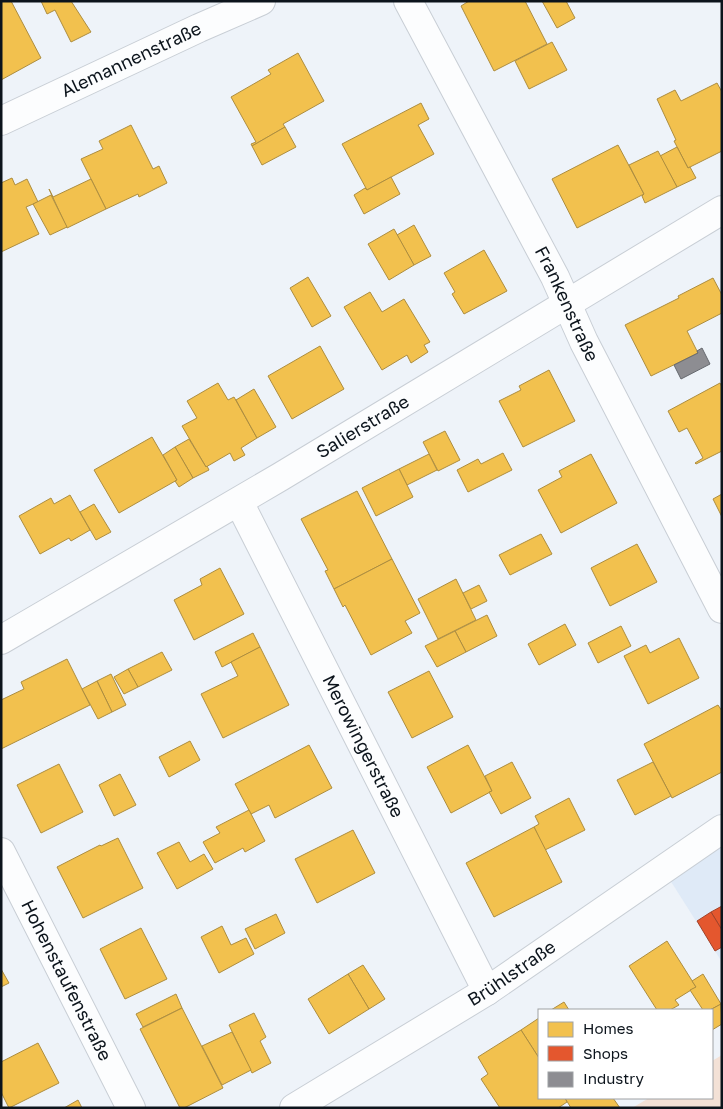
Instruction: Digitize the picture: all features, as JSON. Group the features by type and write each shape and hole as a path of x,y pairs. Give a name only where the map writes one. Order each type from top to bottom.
{"street":[{"name":"Alemannenstraße","path":"1,121 261,1"},
{"name":"Frankenstraße","path":"408,1 551,268 584,342 722,609"},
{"name":"Salierstraße","path":"1,640 239,502 722,210"},
{"name":"Merowingerstraße","path":"239,502 487,991"},
{"name":"Brühlstraße","path":"294,1108 487,991 722,829"},
{"name":"Hohenstaufenstraße","path":"1,852 131,1108"}],"shaded area":[{"path":"722,829 722,962 663,869"},
{"path":"722,1055 722,1108 632,1108 647,1099 713,1099 713,1060"}],"building: Homes":[{"path":"1,1 11,1 41,58 1,80"},
{"path":"41,1 71,1 91,32 71,42 55,10 47,14"},
{"path":"469,1 525,1 547,44 494,71 461,6"},
{"path":"542,1 566,1 575,18 557,28"},
{"path":"552,42 567,70 529,89 515,61"},
{"path":"298,53 324,101 283,124 285,127 252,146 251,144 256,142 231,97 271,74 268,70"},
{"path":"717,83 722,92 722,151 688,168 674,141 676,140 657,99 675,90 681,101"},
{"path":"421,103 429,119 418,125 434,154 367,190 342,144"},
{"path":"131,125 153,169 159,166 167,183 139,197 138,194 106,209 81,159 103,149 99,141"},
{"path":"285,127 296,147 262,165 252,146"},
{"path":"618,145 644,194 577,228 552,179"},
{"path":"677,147 688,168 690,167 696,178 677,187 660,156"},
{"path":"658,151 677,187 645,203 642,196 644,194 629,165"},
{"path":"391,177 400,194 364,214 354,195"},
{"path":"12,178 15,185 27,179 38,202 26,207 39,234 1,252 1,183"},
{"path":"91,179 106,209 67,228 49,189 53,197"},
{"path":"51,195 67,227 50,235 33,204"},
{"path":"414,225 431,256 414,265 397,235"},
{"path":"394,229 414,265 389,280 368,244"},
{"path":"484,250 507,291 464,314 452,294 455,292 444,273"},
{"path":"308,277 331,316 312,327 290,288"},
{"path":"713,278 722,295 722,313 687,331 698,353 651,376 625,325 679,298 678,296"},
{"path":"370,292 382,312 404,299 430,342 424,345 428,352 411,363 407,355 382,370 344,307"},
{"path":"320,346 344,389 292,419 268,376"},
{"path":"549,370 575,421 523,447 499,401 521,390 519,386"},
{"path":"218,383 228,400 234,397 257,438 241,448 245,455 234,461 230,453 206,467 182,426 197,418 187,401"},
{"path":"720,383 722,387 722,451 696,464 703,458 687,428 679,432 668,411"},
{"path":"254,389 276,427 257,438 236,400"},
{"path":"445,431 460,460 438,471 423,442"},
{"path":"152,437 177,480 119,513 94,470"},
{"path":"189,439 209,470 193,478 175,447"},
{"path":"175,447 193,478 179,487 163,455"},
{"path":"503,453 512,470 468,492 457,470 478,459 481,464"},
{"path":"429,454 437,470 407,485 399,469"},
{"path":"591,454 617,503 561,533 538,490 562,477 559,471"},
{"path":"399,469 413,497 376,516 362,488"},
{"path":"357,491 392,559 334,589 325,571 328,570 301,519"},
{"path":"722,494 722,517 713,499"},
{"path":"70,495 90,530 71,541 69,538 40,554 19,516 51,498 54,504"},
{"path":"94,504 111,532 96,540 80,512"},
{"path":"541,534 552,554 510,575 499,555"},
{"path":"637,544 657,582 610,606 591,568"},
{"path":"392,559 420,613 405,621 412,633 371,655 345,605 343,607 334,589"},
{"path":"220,568 244,614 194,640 174,600 202,585 200,579"},
{"path":"456,579 476,620 438,639 418,599"},
{"path":"479,585 487,601 471,609 463,593"},
{"path":"487,615 497,636 466,652 455,631"},
{"path":"565,624 576,645 539,665 528,644"},
{"path":"621,626 631,646 598,663 588,643"},
{"path":"455,631 466,652 437,667 425,646"},
{"path":"253,633 260,647 222,667 215,652"},
{"path":"679,638 699,678 648,704 624,656 646,645 650,653"},
{"path":"260,647 289,705 223,738 201,694 238,676 231,662"},
{"path":"162,652 172,670 138,687 128,669"},
{"path":"67,659 90,705 1,749 1,700 24,689 21,682"},
{"path":"128,669 138,687 124,694 114,677"},
{"path":"429,671 453,717 412,738 388,692"},
{"path":"111,674 126,705 112,712 97,681"},
{"path":"97,681 112,712 98,719 82,689"},
{"path":"718,705 722,711 722,772 672,798 644,744"},
{"path":"190,741 200,760 169,777 159,757"},
{"path":"309,745 332,788 275,818 269,805 251,814 235,784"},
{"path":"468,745 492,791 451,813 427,767"},
{"path":"512,762 531,798 501,814 489,792 492,791 485,776"},
{"path":"653,762 671,796 635,815 617,780"},
{"path":"59,764 83,812 41,833 17,785"},
{"path":"120,774 136,805 114,816 99,785"},
{"path":"569,798 585,830 545,850 534,827 539,824 535,816"},
{"path":"249,810 265,841 245,852 243,848 215,863 203,842 220,833 216,827"},
{"path":"534,827 562,882 494,917 466,863"},
{"path":"353,830 375,873 317,903 295,859"},
{"path":"118,838 143,888 83,918 57,867"},
{"path":"179,842 190,862 204,854 213,869 177,889 157,853"},
{"path":"276,914 285,933 255,949 245,929"},
{"path":"222,926 231,945 246,938 254,954 219,973 201,937"},
{"path":"141,928 167,979 125,999 100,949"},
{"path":"667,941 696,987 675,1000 679,1005 672,1009 656,1009 629,966"},
{"path":"363,965 385,999 369,1009 348,974"},
{"path":"1,969 9,983 1,987"},
{"path":"348,974 369,1009 329,1034 308,999"},
{"path":"703,974 721,1004 712,1009 702,1009 690,990 696,987 692,981"},
{"path":"176,994 182,1008 143,1027 136,1014"},
{"path":"564,1002 568,1009 553,1009"},
{"path":"721,1004 722,1024 713,1029 713,1009"},
{"path":"182,1008 223,1088 184,1108 180,1108 140,1029"},
{"path":"254,1013 266,1037 260,1041 271,1063 252,1073 229,1025"},
{"path":"538,1019 538,1056 521,1030"},
{"path":"521,1030 538,1056 538,1099 566,1099 567,1102 558,1108 500,1108 481,1079 488,1074 478,1057"},
{"path":"232,1032 251,1070 222,1085 202,1046"},
{"path":"38,1043 59,1083 9,1108 1,1092 1,1062"},
{"path":"566,1099 614,1099 620,1108 571,1108"},
{"path":"78,1100 82,1108 64,1108"}],"building: Shops":[{"path":"722,906 722,930 711,912"},
{"path":"711,912 722,930 722,947 715,951 697,921"}],"building: Industry":[{"path":"702,348 710,364 681,379 674,365 698,353 697,351"}]}
